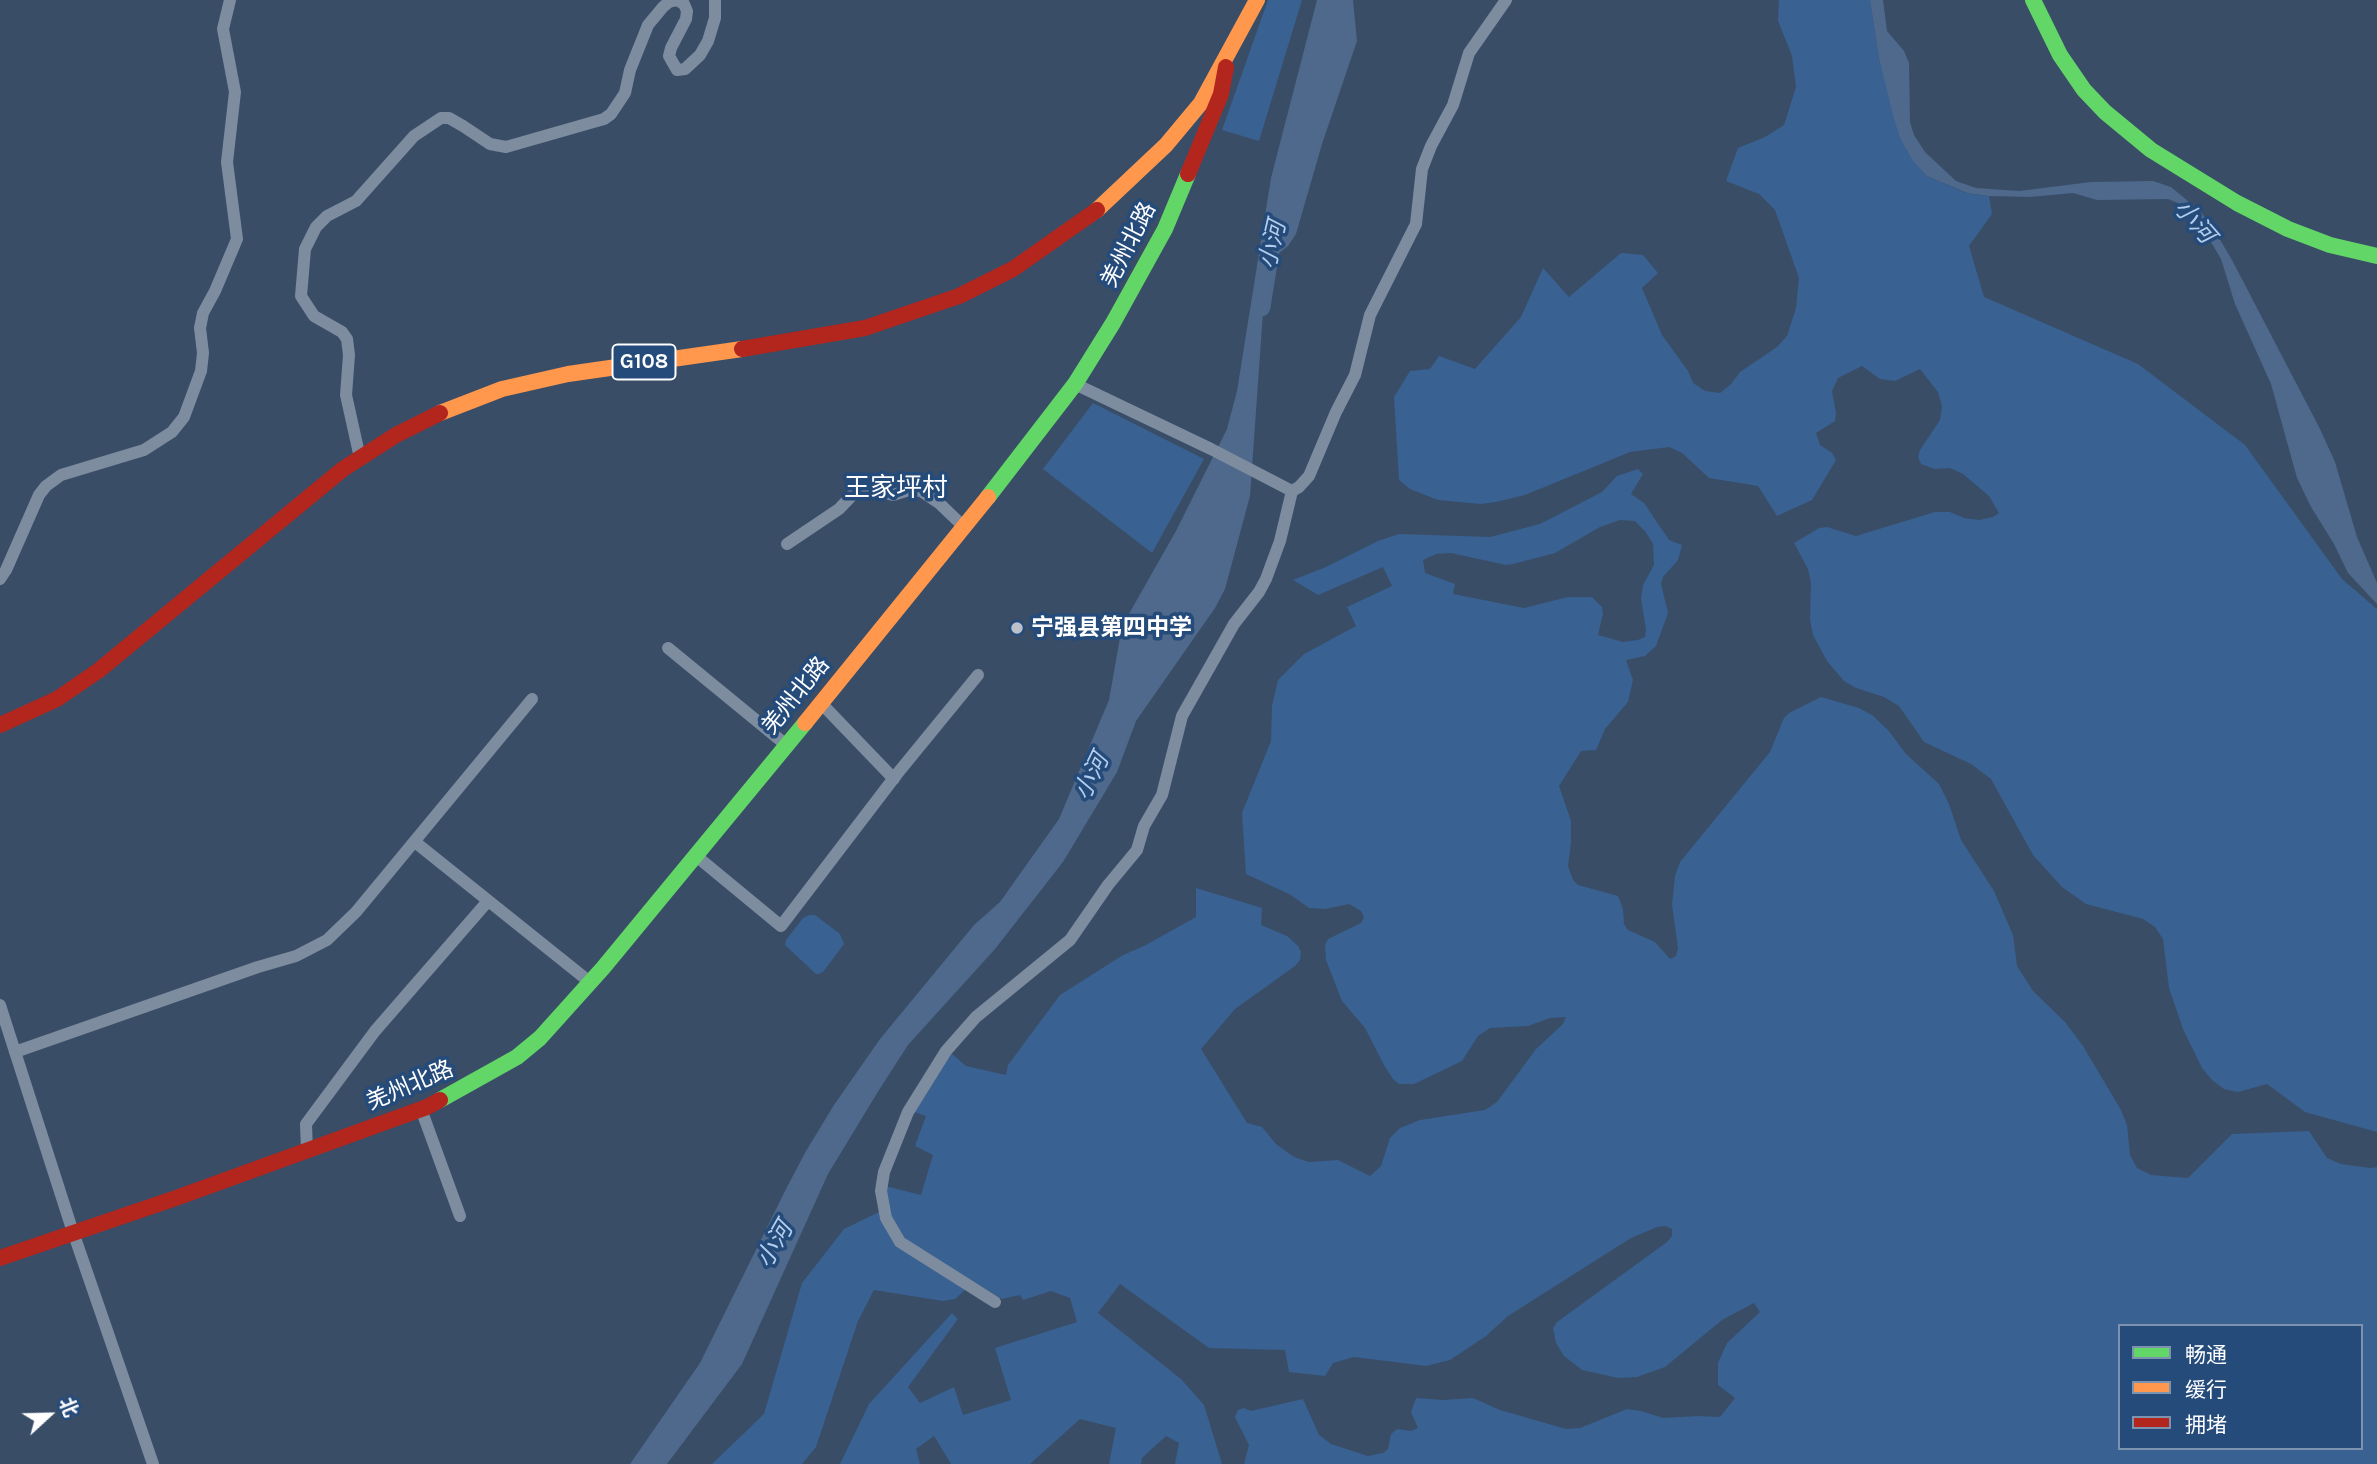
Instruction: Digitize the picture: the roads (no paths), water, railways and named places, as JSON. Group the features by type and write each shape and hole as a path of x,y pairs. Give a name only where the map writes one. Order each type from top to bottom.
{"main road":[{"name":"G108","path":"0,725 57,699 98,671 316,491 360,458 419,423 457,405 502,389 568,374 865,328 939,304 980,287 1050,245 1117,193 1191,117 1228,57 1257,0"},
{"path":"2033,0 2053,43 2080,85 2105,112 2151,150 2237,204 2288,229 2337,247 2377,256"},
{"name":"羌州北路","path":"0,1258 173,1191 218,1182 421,1109 465,1088 517,1056 554,1024 591,983 964,527 1075,384 1108,333 1165,229 1221,94 1228,57"},
{"name":"羌州北路","path":"0,1250 72,1229"}],"street":[{"path":"0,579 39,495 46,486 61,475 144,450 172,432 184,417 201,371 200,328 203,313 237,239 227,162 235,92 223,29 230,0"},
{"path":"360,458 346,395 349,355 347,339 342,332 314,316 301,296 305,249 316,227 327,216 356,201 414,136 440,118 449,118 490,144 506,147 604,119 611,114 625,93 648,25 663,7 677,0 684,4 687,11 669,56 677,70 685,69 700,55 708,41 715,18 715,0"},
{"path":"1075,384 1211,449 1287,489 1299,487 1309,475 1355,375 1370,315 1416,224 1422,169 1453,105 1469,53 1506,0"},
{"path":"787,544 839,509 861,486 894,495 921,491 939,503 964,527"},
{"path":"995,1302 900,1242 886,1218 881,1191 884,1172 908,1112 946,1051 976,1017 1070,940 1108,885 1137,850 1144,826 1162,795 1182,716 1234,624 1266,579 1280,541 1287,489"},
{"path":"668,648 785,744"},
{"path":"695,856 781,926 978,675"},
{"path":"15,1052 314,949 351,918 532,699"},
{"path":"820,702 894,779"},
{"path":"415,842 591,983"},
{"path":"307,1151 306,1124 375,1031 488,901"},
{"path":"0,1004 72,1229 153,1464"},
{"path":"421,1109 460,1216"}],"water":[{"path":"1317,0 1353,0 1357,41 1322,144 1296,234 1288,246 1273,258 1266,270 1250,496 1225,589 1215,608 1136,721 1117,772 1063,862 995,949 908,1045 879,1090 828,1174 742,1364 667,1464 630,1464 700,1363 787,1187 834,1105 880,1039 974,925 1000,902 1059,819 1109,700 1122,626 1176,531 1227,429 1237,391 1271,178"},
{"path":"1870,0 1883,0 1887,31 1904,51 1909,63 1910,122 1914,135 1925,152 1956,181 1976,188 2019,191 2091,182 2153,181 2171,187 2200,211 2232,260 2335,462 2357,537 2377,583 2377,604 2348,573 2297,478 2271,384 2235,304 2221,259 2185,206 2168,199 2097,200 2073,193 2030,197 1989,196 1967,193 1927,176 1913,161 1900,138 1879,59"}],"waterway":[{"name":"小河","path":"1261,307 1271,244"}],"place":[{"name":"宁强县第四中学","path":"1017,628"}],"district":[{"name":"王家坪村","path":"896,489"}]}
